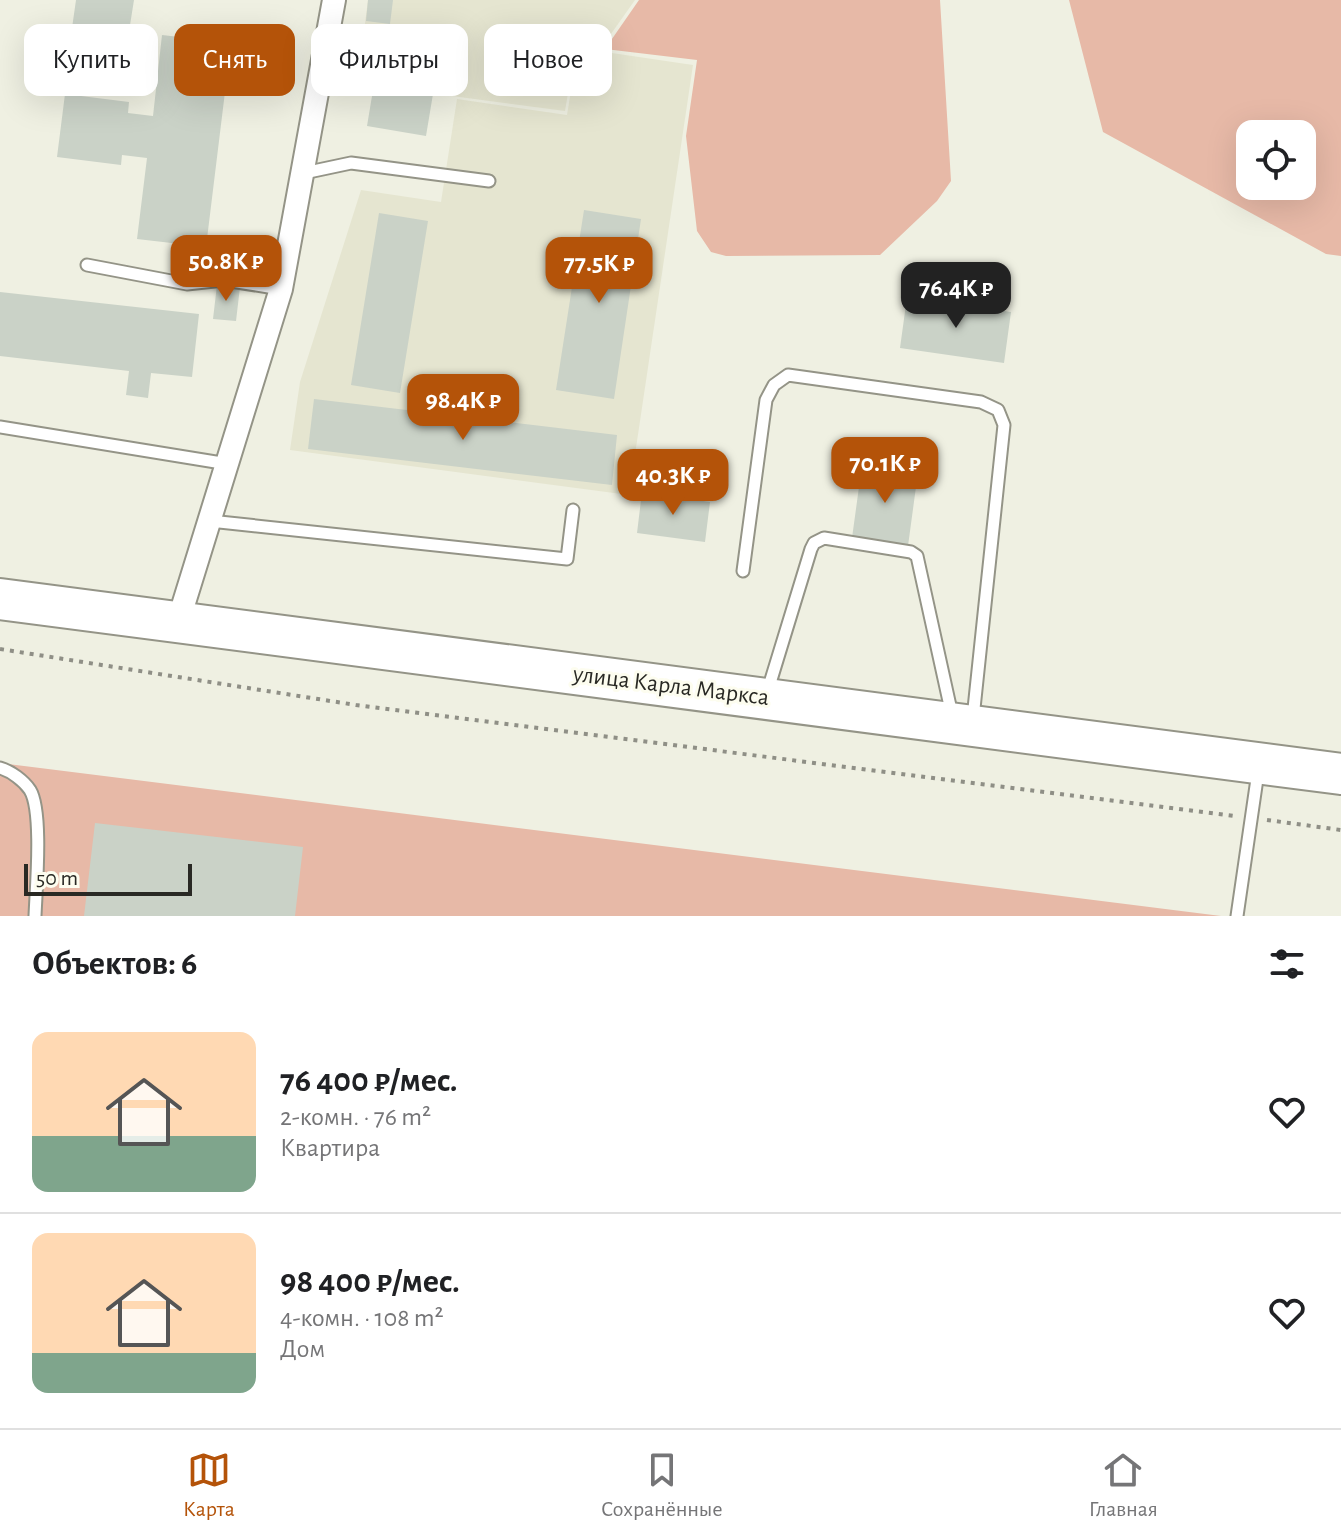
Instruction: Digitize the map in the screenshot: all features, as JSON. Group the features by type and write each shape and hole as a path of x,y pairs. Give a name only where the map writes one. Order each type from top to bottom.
{"highway":[{"name":"улица Карла Маркса","path":"0,599 1341,774"}],"street":[{"path":"178,622 281,289 334,0"}],"lane":[{"path":"304,173 351,163 489,181"},
{"path":"87,265 187,284 224,280 281,289"},
{"path":"743,571 766,400 774,385 788,375 981,402 998,410 1004,425 963,724"},
{"path":"0,427 228,464"},
{"path":"210,521 567,559 573,510"},
{"path":"765,699 811,549 814,543 824,538 911,552 917,556 963,724"},
{"path":"1237,916 1259,763"},
{"path":"0,768 10,771 31,791 37,818 35,916"}],"path":[{"path":"0,649 356,705 1341,830"}],"shaded area":[{"path":"368,0 635,0 612,32 612,24 484,24 484,96 568,96 565,111 452,96 468,96 468,24 365,24"},
{"path":"639,0 940,0 951,181 937,201 880,255 726,256 711,252 697,231 686,136 697,60 612,50 612,39"},
{"path":"1069,0 1341,0 1341,256 1326,254 1103,132"},
{"path":"612,53 693,65 629,495 290,450 300,382 361,190 441,202 457,99 567,115 570,96 612,96"},
{"path":"0,763 1221,916 0,916"}],"building":[{"path":"76,0 134,0 130,24 73,24"},
{"path":"368,0 393,0 390,24 366,21"},
{"path":"162,35 174,36 174,96 225,96 206,247 137,239 147,158 122,155 121,165 57,157 65,96 129,102 128,113 153,116 155,96 158,96"},
{"path":"372,96 433,96 426,136 367,126"},
{"path":"584,210 641,219 614,399 556,390"},
{"path":"379,213 428,221 400,393 351,385"},
{"path":"217,285 240,287 236,321 213,319"},
{"path":"0,292 199,314 192,377 151,373 148,398 126,395 129,371 0,356"},
{"path":"907,297 1011,312 1004,363 900,348"},
{"path":"314,399 617,435 612,485 308,449"},
{"path":"862,465 918,472 908,546 852,538"},
{"path":"642,492 710,502 705,542 637,533"},
{"path":"95,823 303,847 295,916 84,916"}]}
